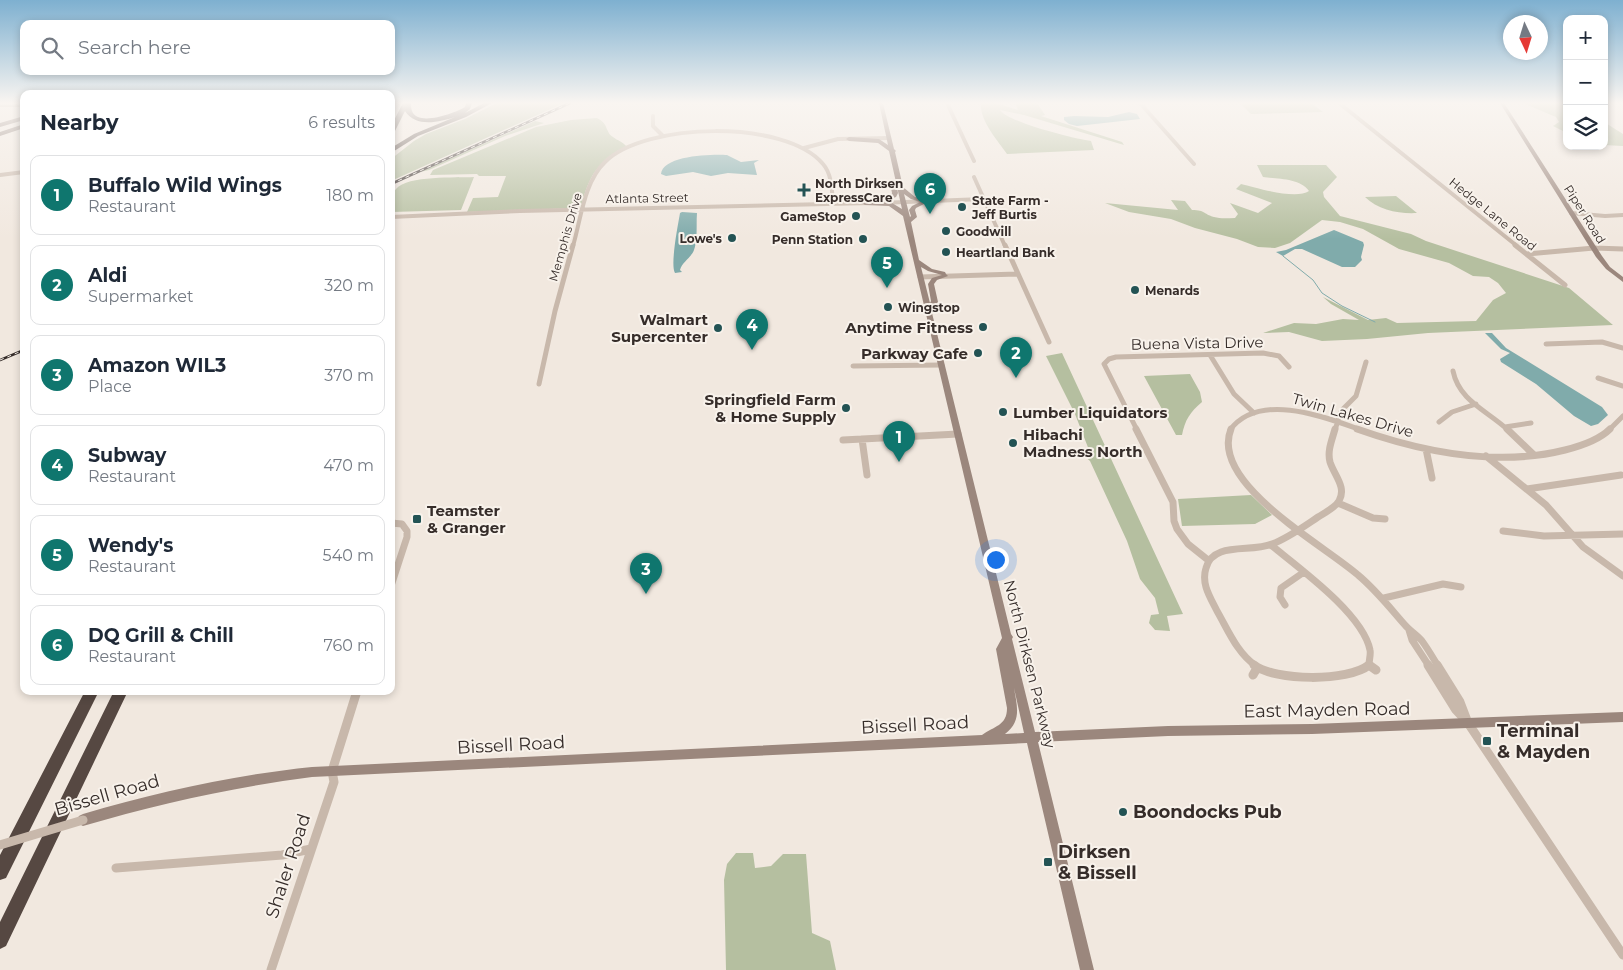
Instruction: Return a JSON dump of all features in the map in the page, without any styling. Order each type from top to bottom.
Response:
[{"type":"highway","points":[[0,872],[90,695]]},
{"type":"highway","points":[[0,940],[119,695]]},
{"type":"street","name":"Memphis Drive","points":[[539,384],[555,311],[592,178],[603,164],[629,148]]},
{"type":"street","name":"Memphis Drive","points":[[804,148],[819,159],[828,171],[833,204]]},
{"type":"street","points":[[888,148],[893,152]]},
{"type":"street","name":"North Dirksen Parkway","points":[[892,148],[958,436],[1087,970]]},
{"type":"street","points":[[968,148],[974,161]]},
{"type":"street","points":[[1180,148],[1194,164]]},
{"type":"street","name":"Hedge Lane Road","points":[[1395,148],[1565,285]]},
{"type":"street","name":"Piper Road","points":[[1530,148],[1608,268],[1623,280]]},
{"type":"street","points":[[0,175],[20,172]]},
{"type":"street","points":[[869,203],[893,197],[895,193],[892,180],[897,174]]},
{"type":"street","points":[[974,177],[1049,342]]},
{"type":"street","points":[[900,188],[913,198],[925,201]]},
{"type":"street","name":"Atlanta Street","points":[[395,217],[982,198]]},
{"type":"street","points":[[869,203],[890,204],[907,218],[914,217],[913,207],[925,201]]},
{"type":"street","points":[[1571,213],[1623,216]]},
{"type":"street","points":[[1527,254],[1594,248],[1623,248]]},
{"type":"street","points":[[917,260],[930,270],[944,274]]},
{"type":"street","points":[[920,275],[1016,272]]},
{"type":"street","points":[[929,308],[935,302],[930,284],[934,279],[944,274]]},
{"type":"street","points":[[1546,344],[1604,341],[1623,348]]},
{"type":"street","name":"Buena Vista Drive","points":[[1208,560],[1194,550],[1180,536],[1175,523],[1173,502],[1104,366],[1106,360],[1116,358],[1273,354],[1284,359],[1289,368]]},
{"type":"street","points":[[1210,355],[1234,394],[1254,413]]},
{"type":"street","points":[[1271,545],[1332,595],[1361,631],[1371,650],[1372,668],[1348,675],[1297,677],[1283,677],[1255,671],[1237,649],[1206,588],[1203,572],[1208,560],[1221,552],[1271,545],[1299,530],[1338,503],[1341,495],[1341,486],[1332,469],[1329,456],[1342,411],[1356,396],[1366,362]]},
{"type":"street","points":[[853,366],[876,365],[882,367],[941,363]]},
{"type":"street","points":[[1453,372],[1456,383],[1476,404],[1505,427],[1533,454]]},
{"type":"street","points":[[1598,378],[1623,386]]},
{"type":"street","points":[[1439,422],[1452,412],[1476,404]]},
{"type":"street","name":"Twin Lakes Drive","points":[[1623,416],[1607,433],[1590,442],[1559,451],[1533,454],[1486,456],[1426,449],[1389,440],[1338,423],[1293,411],[1275,410],[1254,413],[1238,421],[1230,428],[1226,438],[1228,455],[1237,471],[1256,494],[1299,530],[1356,572],[1384,598],[1409,630],[1412,640],[1456,710],[1468,723],[1623,955]]},
{"type":"street","points":[[1505,427],[1531,423]]},
{"type":"street","points":[[843,440],[958,436]]},
{"type":"street","points":[[862,439],[867,475]]},
{"type":"street","points":[[1426,449],[1432,478]]},
{"type":"street","points":[[1486,456],[1546,505],[1593,556],[1623,576]]},
{"type":"street","points":[[1527,489],[1621,475]]},
{"type":"street","points":[[1338,503],[1373,518],[1385,519]]},
{"type":"street","points":[[395,523],[404,527],[408,537],[395,574]]},
{"type":"street","points":[[1503,531],[1544,536],[1623,534]]},
{"type":"street","points":[[1285,605],[1280,597],[1281,588],[1304,572]]},
{"type":"street","points":[[1384,598],[1443,584],[1461,586]]},
{"type":"street","points":[[981,739],[1001,730],[1009,723],[1012,717],[1012,708],[1000,649],[1008,637]]},
{"type":"street","name":"Shaler Road","points":[[271,970],[334,782],[332,771],[356,695]]},
{"type":"street","name":"East Mayden Road","points":[[1032,738],[1212,729],[1312,729],[1623,718]]},
{"type":"street","name":"Bissell Road","points":[[0,845],[168,796],[208,786],[262,777],[332,771],[1032,738]]},
{"type":"street","points":[[116,868],[282,855],[311,849]]},
{"type":"green space","points":[[405,148],[464,148],[395,179],[395,156]]},
{"type":"green space","points":[[474,148],[478,148],[429,170],[420,172]]},
{"type":"green space","points":[[485,148],[625,148],[608,158],[596,170],[588,185],[581,206],[576,208],[467,212],[473,198],[498,197],[506,176],[479,176],[477,174],[430,175],[433,170]]},
{"type":"green space","points":[[1003,148],[1093,148],[1094,150],[1007,154]]},
{"type":"green space","points":[[1257,165],[1326,165],[1337,177],[1323,192],[1324,197],[1340,216],[1411,234],[1426,241],[1569,288],[1613,325],[1428,333],[1322,341],[1289,332],[1263,333],[1294,323],[1316,324],[1343,319],[1359,320],[1331,304],[1323,297],[1368,320],[1386,318],[1397,323],[1476,321],[1493,300],[1506,293],[1498,283],[1489,277],[1473,276],[1449,263],[1399,249],[1363,229],[1340,222],[1322,220],[1290,243],[1275,248],[1258,247],[1171,219],[1129,212],[1105,203],[1178,210],[1171,200],[1185,201],[1192,210],[1202,211],[1217,218],[1235,218],[1238,214],[1230,203],[1258,213],[1272,203],[1236,189],[1241,184],[1286,194],[1309,191],[1294,181],[1263,177]]},
{"type":"green space","points":[[474,177],[461,210],[395,212],[396,189],[411,181]]},
{"type":"green space","points":[[1396,196],[1417,213],[1403,213],[1382,208],[1365,197]]},
{"type":"green space","points":[[1062,353],[1183,614],[1167,616],[1170,631],[1155,630],[1149,623],[1151,615],[1159,614],[1155,598],[1140,579],[1127,541],[1090,461],[1082,454],[1070,453],[1071,451],[1089,450],[1075,414],[1046,356]]},
{"type":"green space","points":[[1190,374],[1200,392],[1202,402],[1189,417],[1182,435],[1176,435],[1144,376]]},
{"type":"green space","points":[[1251,495],[1272,515],[1255,524],[1182,526],[1178,499]]},
{"type":"green space","points":[[736,853],[753,853],[755,868],[771,866],[783,854],[806,854],[812,933],[830,941],[836,970],[726,970],[724,880],[727,864]]},
{"type":"water","points":[[727,155],[741,162],[759,160],[754,163],[757,175],[728,173],[711,176],[693,172],[666,176],[661,174],[670,163],[679,159]]},
{"type":"water","points":[[680,213],[697,213],[696,241],[693,253],[681,267],[680,270],[682,272],[675,273],[673,262]]},
{"type":"water","points":[[1334,230],[1363,242],[1362,260],[1355,267],[1342,267],[1302,249],[1295,249],[1283,256],[1276,252],[1286,250]]},
{"type":"water","points":[[1485,333],[1492,333],[1506,348],[1602,407],[1608,415],[1598,424],[1591,426],[1574,416],[1536,384],[1501,362],[1500,359],[1510,353],[1501,349]]},
{"type":"waterway","points":[[1283,256],[1313,280],[1322,293],[1342,306],[1375,322]]},
{"type":"railway","points":[[395,182],[470,148]]},
{"type":"railway","points":[[0,360],[20,352]]},
{"type":"place","name":"North Dirksen ExpressCare","points":[[804,190]]},
{"type":"place","name":"State Farm - Jeff Burtis","points":[[962,207]]},
{"type":"place","name":"DQ Grill & Chill","points":[[930,214]]},
{"type":"place","name":"GameStop","points":[[856,216]]},
{"type":"place","name":"Goodwill","points":[[946,231]]},
{"type":"place","name":"Lowe's","points":[[732,238]]},
{"type":"place","name":"Penn Station","points":[[863,239]]},
{"type":"place","name":"Heartland Bank","points":[[946,252]]},
{"type":"place","name":"Wendy's","points":[[887,288]]},
{"type":"place","name":"Menards","points":[[1135,290]]},
{"type":"place","name":"Wingstop","points":[[888,307]]},
{"type":"place","name":"Anytime Fitness","points":[[983,327]]},
{"type":"place","name":"Walmart Supercenter","points":[[718,328]]},
{"type":"place","name":"Subway","points":[[752,350]]},
{"type":"place","name":"Parkway Cafe","points":[[978,353]]},
{"type":"place","name":"Aldi","points":[[1016,378]]},
{"type":"place","name":"Springfield Farm & Home Supply","points":[[846,408]]},
{"type":"place","name":"Lumber Liquidators","points":[[1003,412]]},
{"type":"place","name":"Hibachi Madness North","points":[[1013,443]]},
{"type":"place","name":"Buffalo Wild Wings","points":[[899,462]]},
{"type":"place","name":"Teamster & Granger","points":[[417,519]]},
{"type":"place","name":"Amazon WIL3","points":[[646,594]]},
{"type":"place","name":"Terminal & Mayden","points":[[1487,741]]},
{"type":"place","name":"Boondocks Pub","points":[[1123,812]]},
{"type":"place","name":"Dirksen & Bissell","points":[[1048,862]]}]
